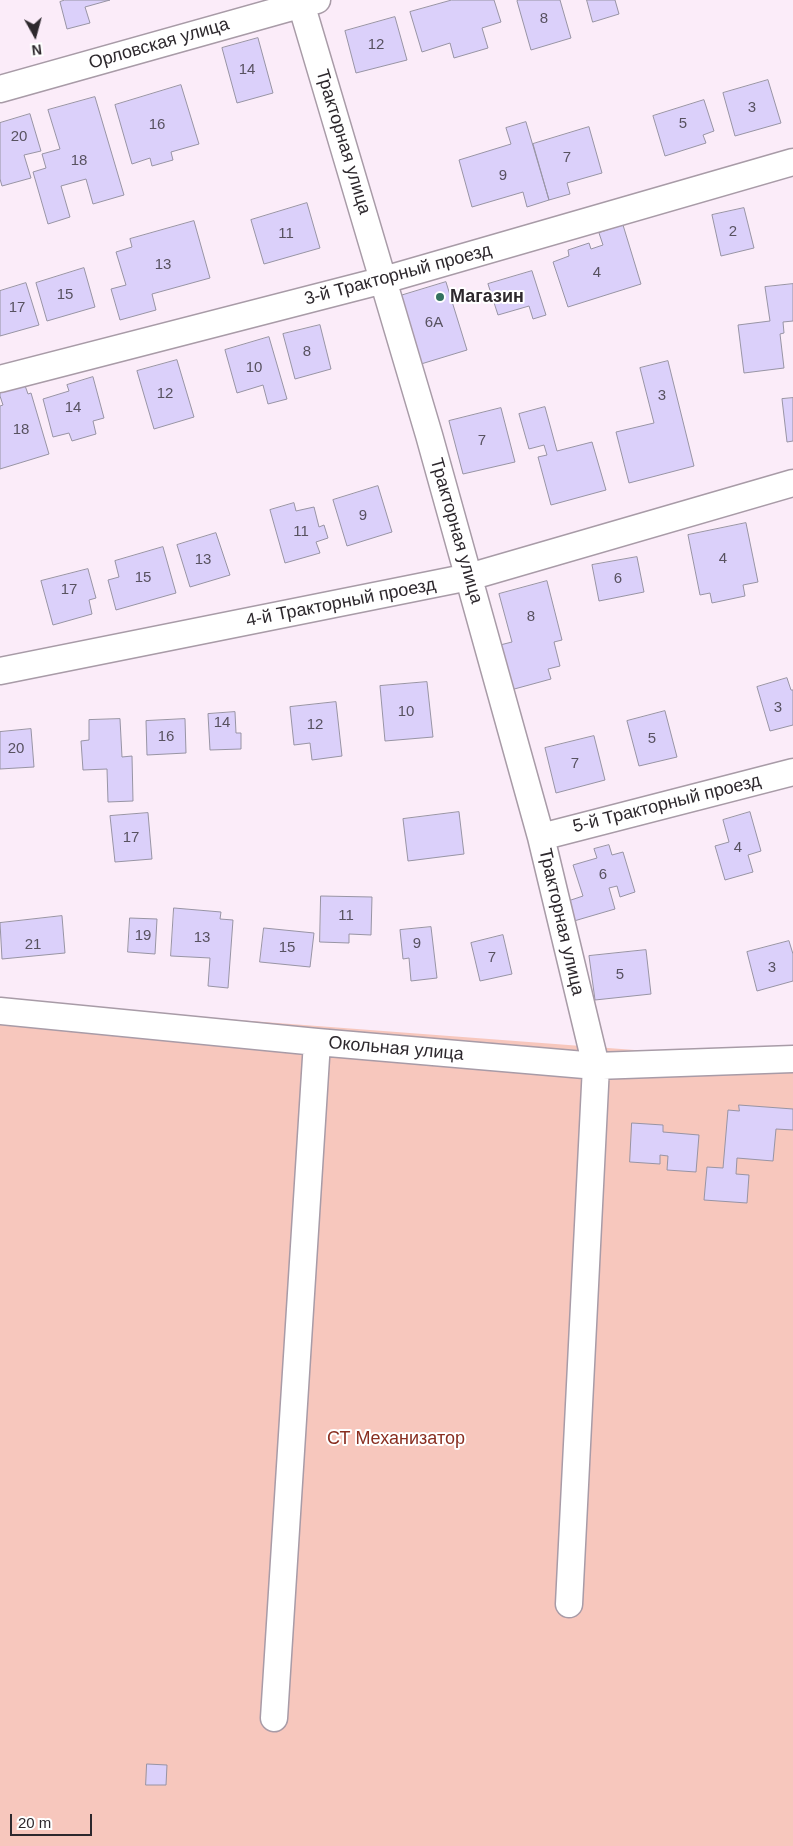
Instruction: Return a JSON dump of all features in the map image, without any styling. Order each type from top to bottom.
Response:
[{"type":"street","name":"Орловская улица","points":[[0,89],[307,2]]},
{"type":"street","name":"Тракторная улица","points":[[307,2],[384,280],[430,435],[541,837],[596,1066],[569,1604]]},
{"type":"street","name":"3-й Тракторный проезд","points":[[0,379],[384,280],[793,162]]},
{"type":"street","name":"4-й Тракторный проезд","points":[[0,671],[469,577],[793,484]]},
{"type":"street","name":"5-й Тракторный проезд","points":[[541,837],[793,772]]},
{"type":"street","name":"Окольная улица","points":[[0,1011],[317,1042],[596,1066],[793,1059]]},
{"type":"street","points":[[274,1718],[317,1042]]},
{"type":"green space","name":"СТ Механизатор","points":[[0,1002],[793,1062],[793,1846],[0,1846]]},
{"type":"building","points":[[65,0],[110,0],[85,7],[90,23],[67,29],[60,2]]},
{"type":"building","points":[[452,0],[494,0],[501,22],[482,28],[488,48],[454,58],[450,43],[422,52],[410,12]]},
{"type":"building","points":[[560,0],[571,38],[531,50],[517,1]]},
{"type":"building","points":[[587,0],[615,0],[619,14],[593,22]]},
{"type":"building","points":[[395,17],[407,60],[356,73],[345,31]]},
{"type":"building","points":[[258,38],[273,93],[237,103],[222,48]]},
{"type":"building","points":[[768,80],[781,123],[735,136],[723,93]]},
{"type":"building","points":[[181,85],[199,144],[171,152],[173,160],[152,166],[150,158],[132,164],[115,105]]},
{"type":"building","points":[[95,97],[124,195],[93,204],[86,179],[61,186],[70,217],[48,224],[33,172],[46,168],[42,154],[60,149],[48,110]]},
{"type":"building","points":[[704,100],[714,131],[703,135],[706,143],[665,156],[653,116]]},
{"type":"building","points":[[30,114],[41,151],[24,155],[31,178],[2,186],[0,179],[0,123]]},
{"type":"building","points":[[526,122],[549,200],[527,207],[523,192],[472,207],[459,160],[511,144],[506,128]]},
{"type":"building","points":[[589,127],[602,173],[567,183],[570,194],[549,200],[533,144]]},
{"type":"building","points":[[307,203],[320,248],[264,264],[251,220]]},
{"type":"building","points":[[744,208],[754,248],[721,256],[712,215]]},
{"type":"building","points":[[194,221],[210,278],[152,294],[156,310],[120,320],[111,289],[126,285],[116,252],[132,247],[130,239]]},
{"type":"building","points":[[623,225],[641,284],[568,307],[553,262],[569,256],[568,250],[589,243],[591,249],[603,245],[599,233]]},
{"type":"building","points":[[84,268],[95,307],[47,321],[36,283]]},
{"type":"building","points":[[532,271],[546,315],[533,319],[529,306],[498,315],[488,284]]},
{"type":"building","points":[[446,282],[467,350],[421,364],[400,296]]},
{"type":"building","points":[[26,283],[39,325],[0,336],[0,291]]},
{"type":"building","points":[[793,284],[793,321],[783,322],[784,333],[780,334],[784,368],[744,373],[738,325],[770,321],[765,287]]},
{"type":"building","points":[[320,325],[331,369],[295,379],[283,334]]},
{"type":"building","points":[[269,337],[287,399],[268,404],[263,385],[237,393],[225,350]]},
{"type":"building","points":[[177,360],[194,417],[154,429],[137,371]]},
{"type":"building","points":[[668,361],[694,466],[629,483],[616,432],[654,423],[640,368]]},
{"type":"building","points":[[93,377],[104,418],[93,421],[96,434],[72,441],[69,433],[53,437],[43,399],[69,391],[67,385]]},
{"type":"building","points":[[23,380],[28,394],[31,393],[49,454],[0,469],[0,406],[3,405],[0,387]]},
{"type":"building","points":[[793,398],[793,441],[787,442],[782,399]]},
{"type":"building","points":[[545,407],[557,451],[592,442],[606,490],[551,505],[538,457],[547,455],[544,445],[529,449],[519,414]]},
{"type":"building","points":[[501,408],[515,462],[463,474],[449,421]]},
{"type":"building","points":[[378,486],[392,532],[347,546],[333,500]]},
{"type":"building","points":[[294,503],[296,511],[314,507],[319,527],[324,525],[328,538],[316,542],[320,553],[285,563],[270,510]]},
{"type":"building","points":[[746,523],[758,582],[743,585],[745,596],[712,603],[710,593],[700,595],[688,535]]},
{"type":"building","points":[[216,533],[230,575],[190,587],[177,545]]},
{"type":"building","points":[[163,547],[176,593],[116,610],[108,580],[119,577],[115,561]]},
{"type":"building","points":[[637,557],[644,592],[599,601],[592,565]]},
{"type":"building","points":[[88,569],[96,598],[89,600],[92,614],[53,625],[41,581]]},
{"type":"building","points":[[547,581],[562,640],[554,642],[560,666],[548,669],[551,679],[507,691],[496,646],[512,642],[499,594]]},
{"type":"building","points":[[787,678],[791,690],[793,690],[793,725],[770,731],[757,687]]},
{"type":"building","points":[[427,682],[433,737],[385,741],[380,686]]},
{"type":"building","points":[[336,702],[342,756],[312,760],[310,743],[294,745],[290,707]]},
{"type":"building","points":[[665,711],[677,757],[639,766],[627,721]]},
{"type":"building","points":[[235,712],[236,733],[241,733],[241,749],[210,750],[208,714]]},
{"type":"building","points":[[120,719],[122,757],[132,756],[133,801],[108,802],[107,769],[83,770],[81,741],[89,740],[89,720]]},
{"type":"building","points":[[185,719],[186,753],[147,755],[146,721]]},
{"type":"building","points":[[31,729],[34,767],[0,769],[0,732]]},
{"type":"building","points":[[594,736],[605,780],[556,793],[545,748]]},
{"type":"building","points":[[459,812],[464,854],[408,861],[403,819]]},
{"type":"building","points":[[750,812],[761,851],[748,855],[753,872],[725,880],[715,846],[729,842],[723,820]]},
{"type":"building","points":[[148,813],[152,859],[115,862],[110,816]]},
{"type":"building","points":[[609,845],[612,855],[623,852],[635,892],[620,897],[617,886],[609,888],[615,909],[574,921],[568,901],[583,896],[573,865],[597,858],[594,849]]},
{"type":"building","points":[[321,896],[372,897],[371,935],[349,934],[349,943],[320,942]]},
{"type":"building","points":[[174,908],[221,912],[220,919],[233,920],[228,988],[208,986],[210,958],[171,956]]},
{"type":"building","points":[[62,916],[65,953],[2,959],[0,923]]},
{"type":"building","points":[[130,918],[157,919],[155,954],[128,952]]},
{"type":"building","points":[[431,927],[437,978],[411,981],[409,958],[403,959],[400,930]]},
{"type":"building","points":[[264,928],[314,933],[310,967],[260,962]]},
{"type":"building","points":[[503,935],[512,974],[480,981],[471,943]]},
{"type":"building","points":[[789,941],[793,954],[793,981],[757,991],[747,952]]},
{"type":"building","points":[[646,950],[651,994],[595,1000],[589,956]]},
{"type":"building","points":[[739,1105],[793,1109],[793,1130],[776,1129],[773,1161],[737,1158],[736,1174],[749,1175],[747,1203],[704,1200],[707,1167],[723,1168],[728,1110],[739,1111]]},
{"type":"building","points":[[632,1123],[663,1125],[663,1132],[699,1135],[696,1172],[667,1170],[668,1156],[660,1155],[660,1164],[630,1162]]},
{"type":"building","points":[[147,1764],[167,1765],[166,1785],[146,1785]]},
{"type":"place","name":"Магазин","points":[[440,297]]}]
